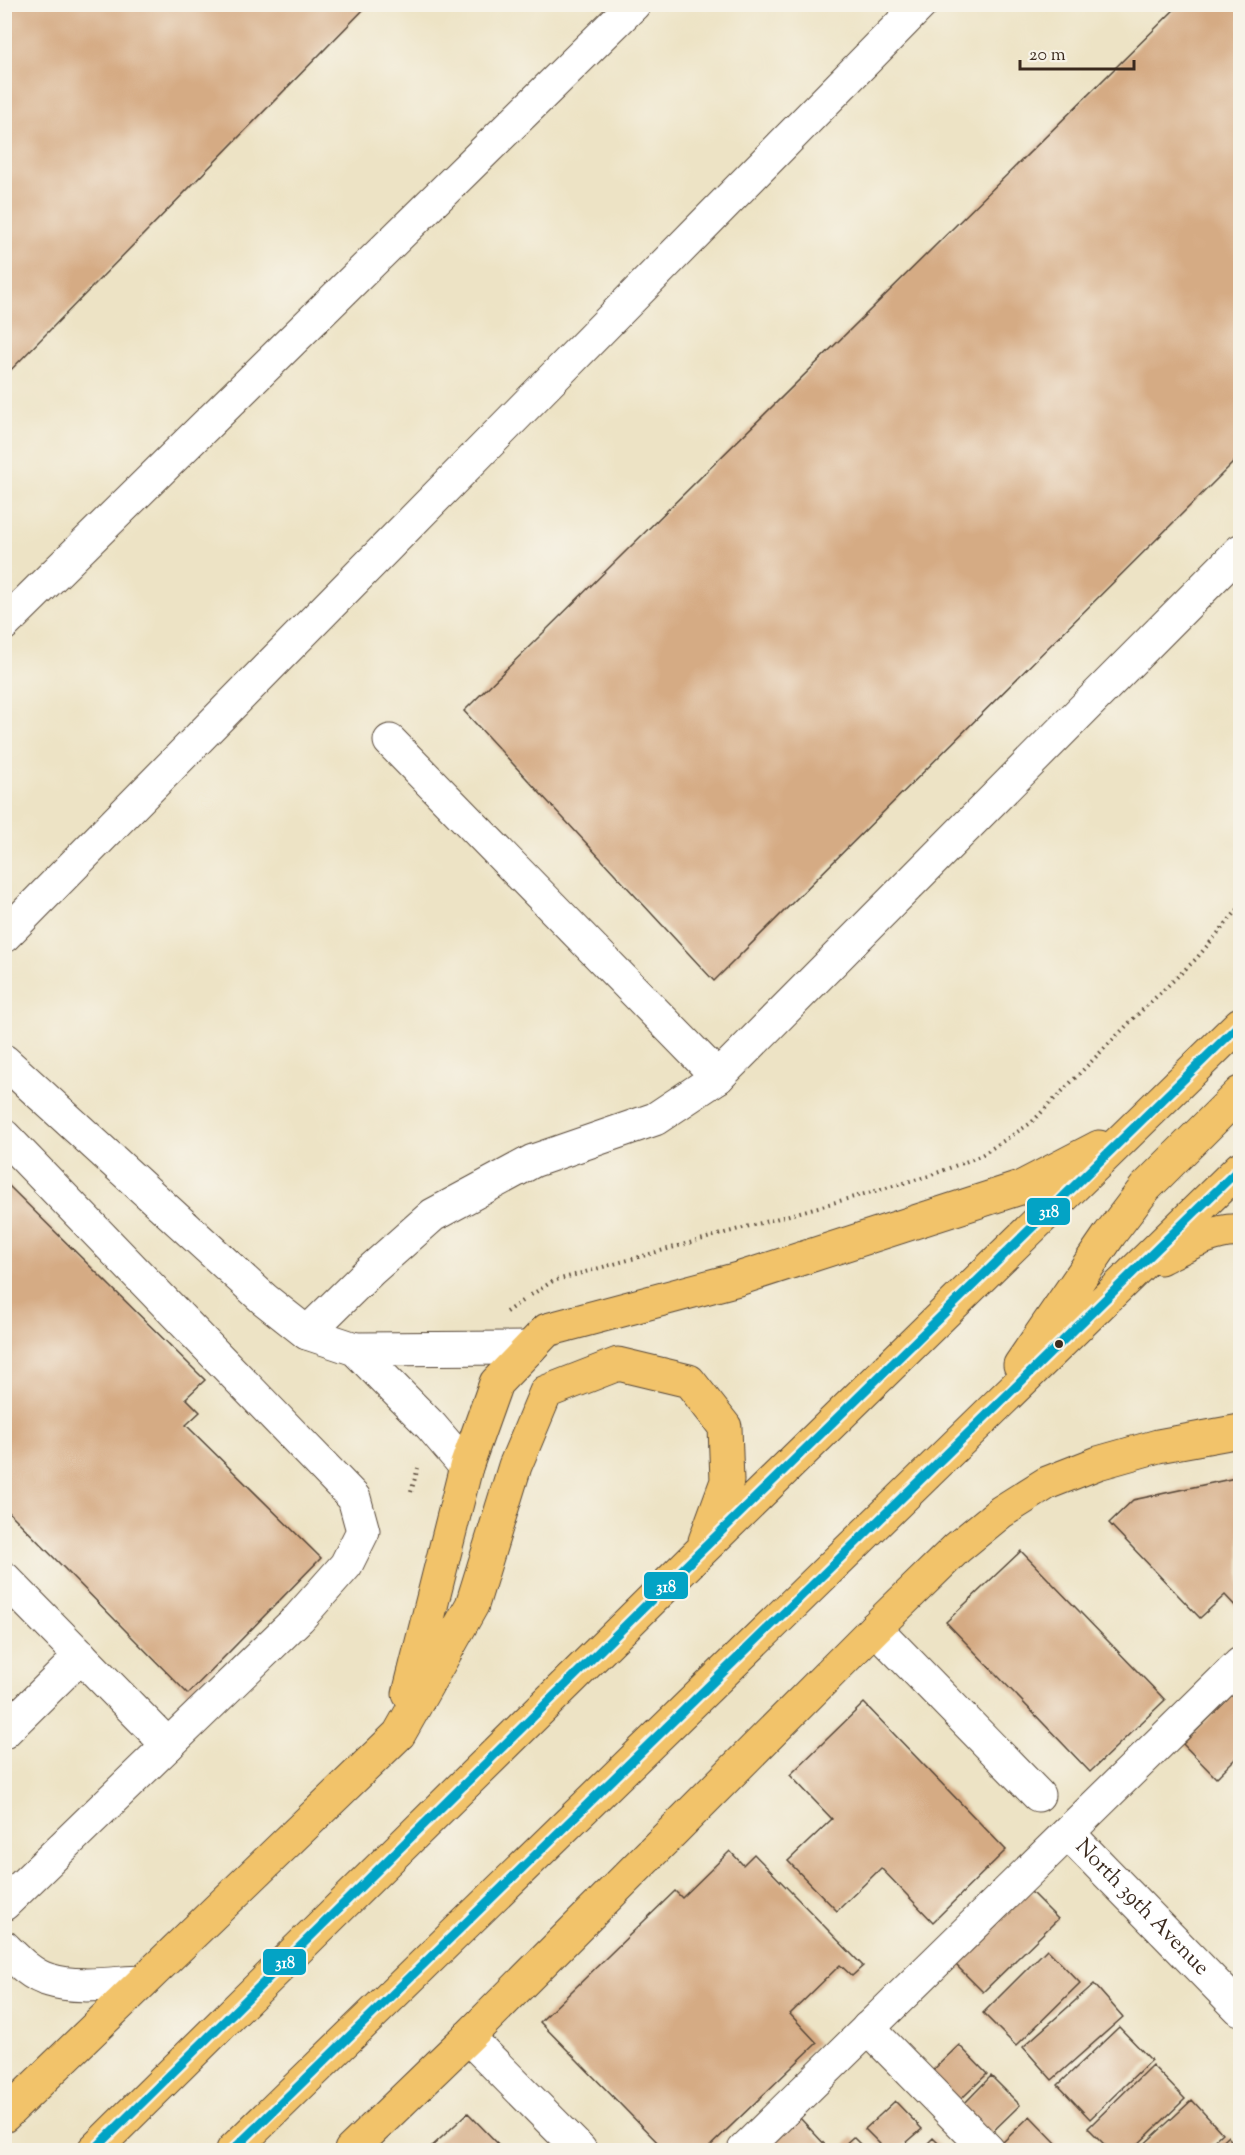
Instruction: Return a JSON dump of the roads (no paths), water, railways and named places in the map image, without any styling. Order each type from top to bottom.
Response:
[{"type":"main road","points":[[94,2151],[701,1551],[1240,1024]]},
{"type":"main road","points":[[985,1420],[1024,1358],[1110,1234],[1145,1188],[1240,1093]]},
{"type":"main road","points":[[399,1734],[465,1467],[496,1383],[547,1330],[738,1279],[1020,1188],[1130,1131]]},
{"type":"main road","points":[[232,2151],[582,1808],[985,1420],[1240,1168]]},
{"type":"main road","points":[[1135,1272],[1182,1246],[1230,1230],[1240,1231]]},
{"type":"main road","points":[[4,2116],[399,1734],[472,1605],[515,1466],[546,1392],[618,1364],[689,1381],[724,1427],[727,1481],[701,1551]]},
{"type":"main road","points":[[351,2151],[468,2037],[874,1628],[957,1548],[1001,1512],[1047,1484],[1098,1463],[1158,1446],[1240,1431]]},
{"type":"street","points":[[4,624],[634,4]]},
{"type":"street","points":[[4,936],[921,4]]},
{"type":"street","points":[[307,1333],[370,1271],[433,1215],[533,1161],[655,1119],[718,1077],[1240,551]]},
{"type":"street","points":[[390,741],[718,1077]]},
{"type":"street","points":[[4,1061],[264,1299],[307,1333],[355,1349],[530,1348]]},
{"type":"street","points":[[4,1136],[354,1498],[363,1531],[346,1565],[299,1618],[4,1904]]},
{"type":"street","points":[[355,1349],[431,1426],[465,1467]]},
{"type":"street","points":[[4,1578],[168,1745]]},
{"type":"street","points":[[874,1628],[1038,1795]]},
{"type":"street","points":[[4,1732],[81,1656]]},
{"type":"street","points":[[744,2151],[1240,1664]]},
{"type":"street","name":"North 39th Avenue","points":[[1068,1833],[1240,2009]]},
{"type":"street","points":[[6,1951],[26,1968],[48,1980],[80,1985],[142,1982]]},
{"type":"street","points":[[868,2028],[988,2151]]},
{"type":"street","points":[[468,2037],[580,2151]]}]
